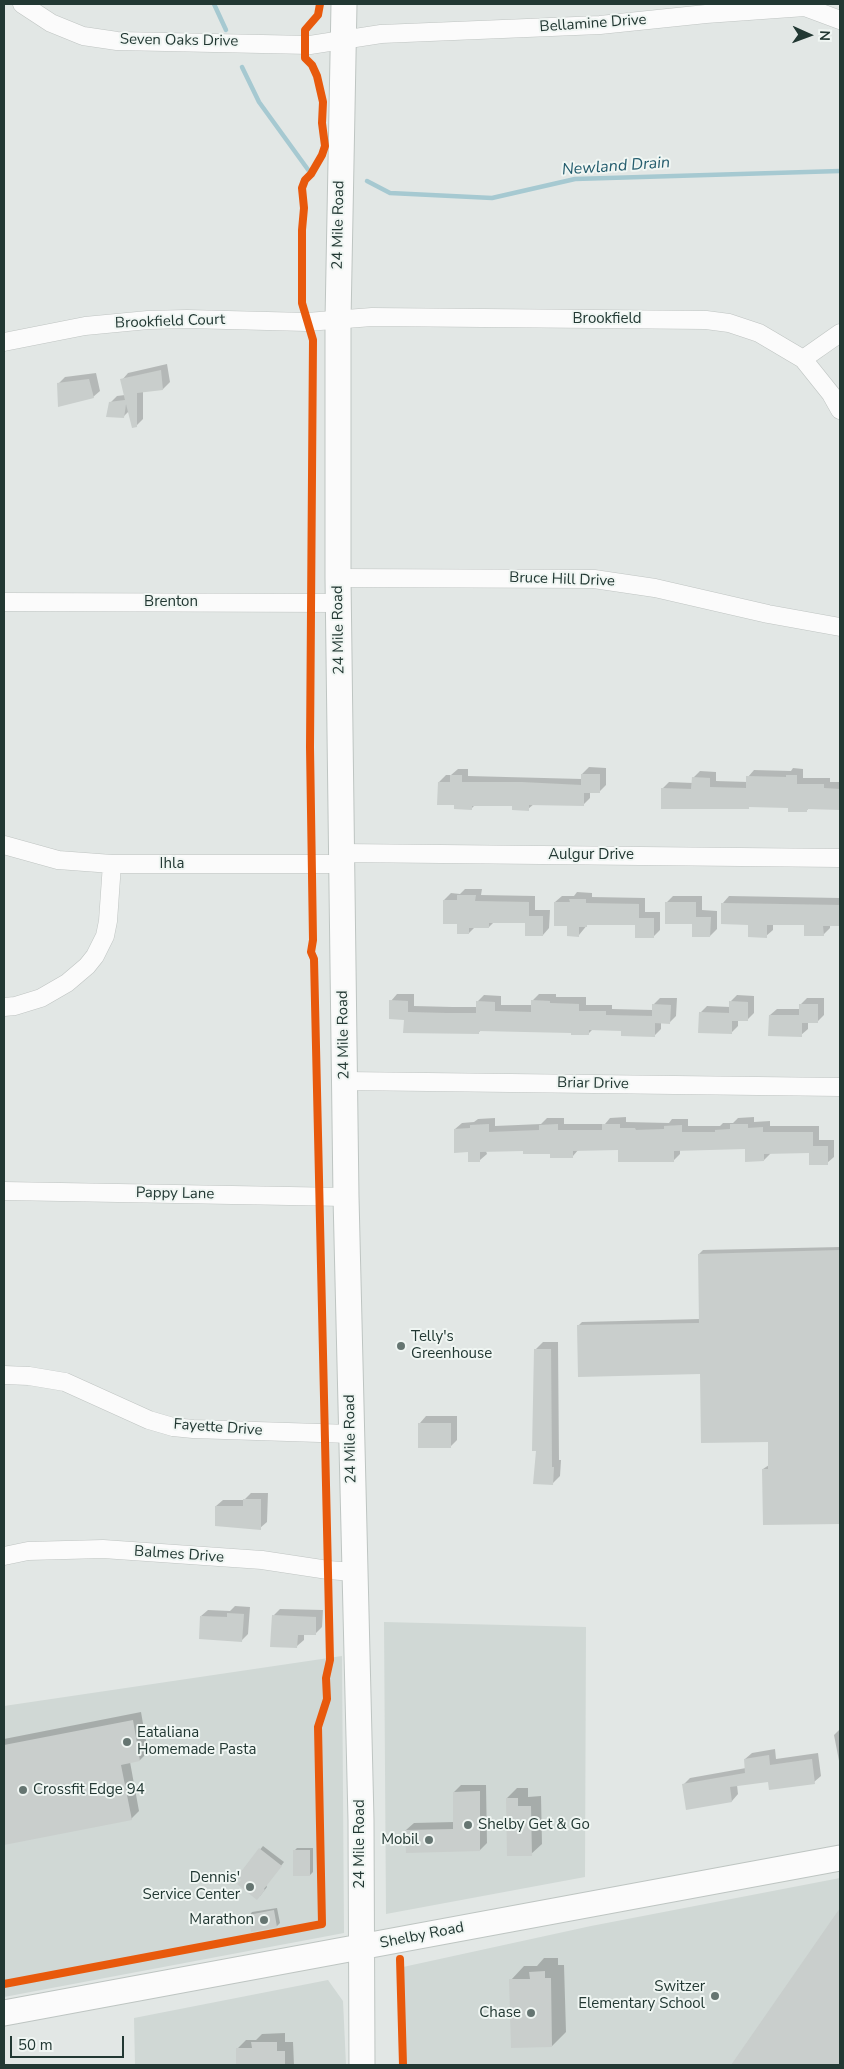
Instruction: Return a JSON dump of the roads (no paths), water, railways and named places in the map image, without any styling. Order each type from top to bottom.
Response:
[{"type":"street","name":"Seven Oaks Drive","points":[[22,4],[51,23],[83,36],[117,41],[310,45],[343,38]]},
{"type":"street","name":"24 Mile Road","points":[[344,4],[338,320],[338,578],[346,1197],[360,1820],[362,2065]]},
{"type":"street","name":"Bellamine Drive","points":[[343,38],[380,34],[600,25],[804,5],[840,20]]},
{"type":"street","name":"Brookfield","points":[[338,320],[379,317],[706,320],[729,323],[759,333],[803,359],[840,410]]},
{"type":"street","name":"Brookfield Court","points":[[4,342],[66,329],[148,320],[307,322],[338,320]]},
{"type":"street","points":[[803,359],[840,333]]},
{"type":"street","name":"Bruce Hill Drive","points":[[338,578],[601,580],[655,588],[768,614],[840,627]]},
{"type":"street","name":"Brenton","points":[[4,602],[339,603]]},
{"type":"street","name":"Ihla","points":[[4,845],[58,860],[112,864],[342,859]]},
{"type":"street","name":"Aulgur Drive","points":[[342,859],[840,858]]},
{"type":"street","points":[[4,1006],[22,1004],[41,998],[67,983],[87,966],[95,956],[105,936],[108,921],[112,864]]},
{"type":"street","name":"Briar Drive","points":[[345,1081],[840,1087]]},
{"type":"street","name":"Pappy Lane","points":[[4,1191],[346,1197]]},
{"type":"street","name":"Fayette Drive","points":[[4,1376],[29,1376],[65,1382],[149,1420],[174,1427],[351,1434]]},
{"type":"street","name":"Balmes Drive","points":[[4,1556],[28,1551],[104,1549],[262,1560],[354,1572]]},
{"type":"street","name":"Shelby Road","points":[[4,2013],[125,1989],[360,1948],[840,1858]]},
{"type":"waterway","name":"Newland Drain","points":[[214,4],[226,30]]},
{"type":"waterway","name":"Newland Drain","points":[[242,67],[259,102],[309,171]]},
{"type":"waterway","name":"Newland Drain","points":[[367,181],[390,193],[492,198],[575,179],[840,171]]},
{"type":"place","name":"Telly's Greenhouse","points":[[401,1346]]},
{"type":"place","name":"Eataliana Homemade Pasta","points":[[127,1742]]},
{"type":"place","name":"Crossfit Edge 94","points":[[23,1790]]},
{"type":"place","name":"Shelby Get & Go","points":[[468,1825]]},
{"type":"place","name":"Mobil","points":[[429,1840]]},
{"type":"place","name":"Dennis' Service Center","points":[[250,1887]]},
{"type":"place","name":"Marathon","points":[[264,1920]]},
{"type":"place","name":"Switzer Elementary School","points":[[715,1996]]},
{"type":"place","name":"Chase","points":[[531,2013]]}]
